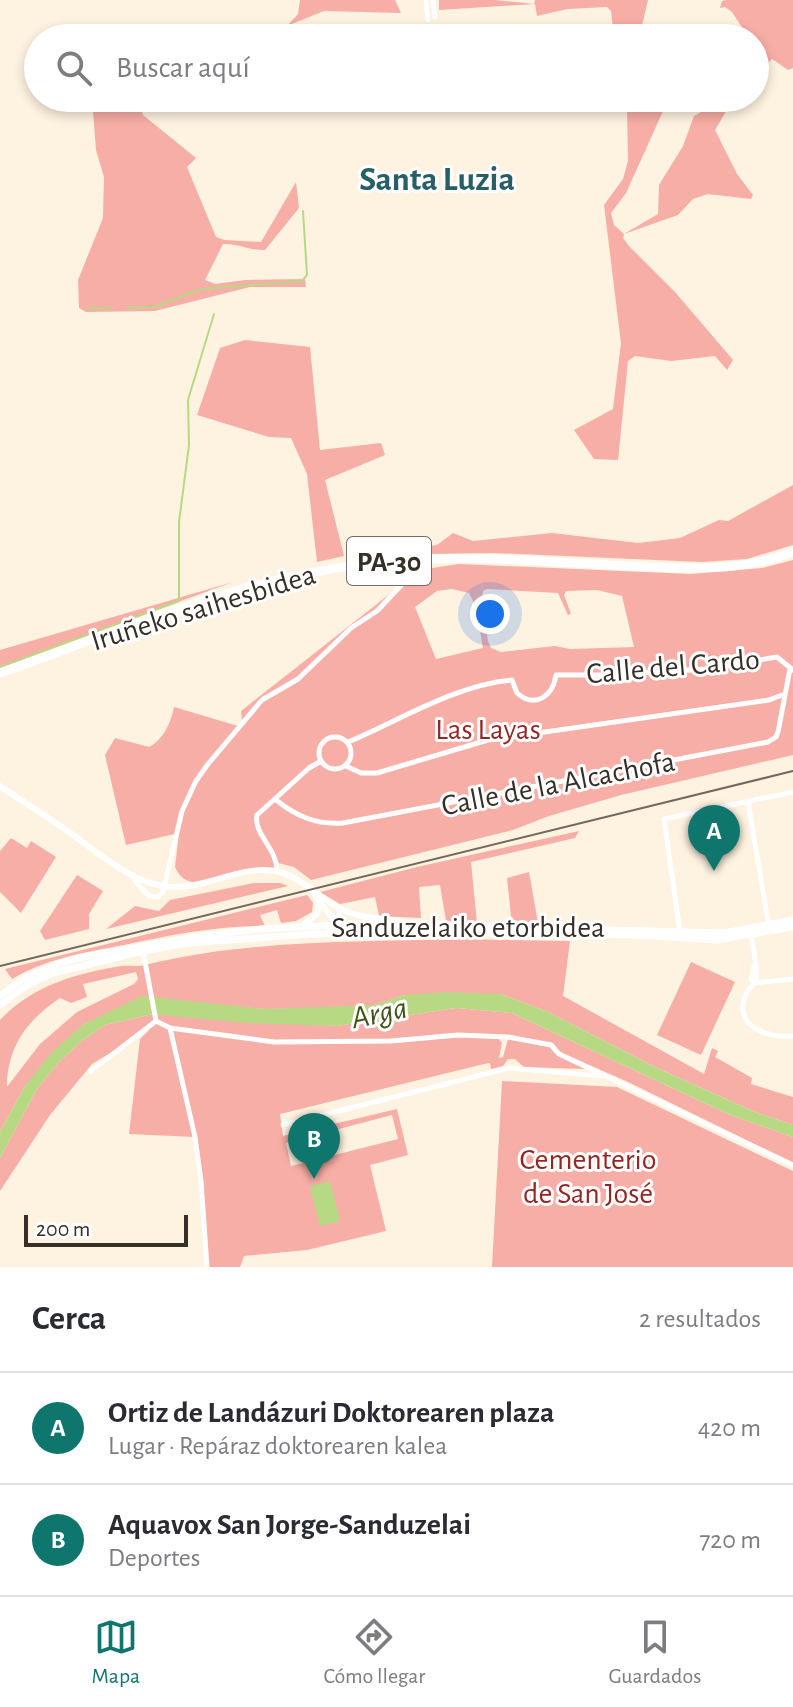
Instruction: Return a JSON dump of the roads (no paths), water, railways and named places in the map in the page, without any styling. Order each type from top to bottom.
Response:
[{"type":"highway","name":"Iruñeko saihesbidea","points":[[0,673],[250,586],[332,567],[426,559],[704,568],[752,564],[793,552]]},
{"type":"main road","name":"Sanduzelaiko etorbidea","points":[[142,948],[230,933],[340,925],[705,940],[769,928],[793,920]]},
{"type":"main road","name":"Sanduzelaiko etorbidea","points":[[769,928],[793,927]]},
{"type":"main road","name":"Sanduzelaiko etorbidea","points":[[142,948],[272,936],[418,929],[751,932]]},
{"type":"main road","points":[[0,996],[23,979],[57,964],[142,948]]},
{"type":"main road","points":[[0,1005],[29,984],[53,973],[142,948]]},
{"type":"street","points":[[426,0],[428,20]]},
{"type":"street","points":[[433,0],[435,17]]},
{"type":"street","points":[[133,875],[141,889],[149,896],[158,897],[165,887],[182,811],[196,781],[215,755],[262,700],[298,679],[351,628],[377,611],[426,559]]},
{"type":"street","name":"Calle del Cardo","points":[[348,742],[463,690],[502,681],[512,680],[520,697],[532,701],[551,692],[556,675],[706,669],[777,657],[791,669]]},
{"type":"street","name":"Calle de la Alcachofa","points":[[276,800],[304,818],[343,823],[768,742],[776,737],[783,694],[791,669]]},
{"type":"street","points":[[346,766],[352,752],[348,742],[336,737],[327,739],[319,751],[321,761],[333,770],[346,766],[361,773],[377,773],[488,740],[778,699],[783,694]]},
{"type":"street","points":[[277,872],[277,862],[256,821],[257,815],[321,761]]},
{"type":"street","points":[[0,786],[133,875],[165,887],[209,883],[244,872],[277,872],[292,877],[336,907],[365,918],[418,929]]},
{"type":"street","points":[[680,932],[664,819],[793,792]]},
{"type":"street","points":[[748,802],[769,928]]},
{"type":"street","points":[[314,892],[340,925]]},
{"type":"street","points":[[317,914],[319,901]]},
{"type":"street","points":[[301,927],[325,909],[336,907]]},
{"type":"street","points":[[272,936],[333,931],[342,918],[336,907]]},
{"type":"street","points":[[751,932],[754,965],[751,978],[755,983]]},
{"type":"street","points":[[142,948],[156,1019],[170,1028],[274,1042],[391,1041],[458,1035],[508,1037],[551,1045],[559,1054],[793,1165]]},
{"type":"street","points":[[793,979],[755,983],[744,999],[747,1021],[751,1027],[769,1034],[793,1036]]},
{"type":"street","points":[[91,1071],[156,1019]]},
{"type":"street","points":[[170,1028],[195,1137],[207,1267]]},
{"type":"street","points":[[283,1125],[509,1068],[608,1076]]},
{"type":"water","name":"Arga","points":[[446,992],[501,994],[548,1012],[655,1067],[755,1112],[793,1125],[793,1137],[728,1114],[512,1013],[456,1008],[336,1026],[246,1023],[153,1014],[105,1025],[59,1062],[37,1089],[0,1158],[0,1132],[25,1086],[52,1052],[84,1024],[142,996],[266,1009],[374,1005],[405,995]]},
{"type":"water","points":[[330,1181],[340,1221],[320,1226],[310,1186]]},
{"type":"waterway","points":[[127,308],[154,307],[202,289],[302,281],[307,275],[303,211]]},
{"type":"waterway","points":[[88,308],[113,308]]},
{"type":"waterway","points":[[0,667],[179,601],[179,522],[189,445],[188,400],[214,314]]},
{"type":"railway","points":[[0,966],[793,771]]},
{"type":"place","name":"Ortiz de Landázuri Doktorearen plaza","points":[[714,871]]},
{"type":"place","name":"Aquavox San Jorge-Sanduzelai","points":[[314,1179]]},
{"type":"district","name":"Santa Luzia","points":[[437,178]]},
{"type":"park label","name":"Las Layas","points":[[488,729]]},
{"type":"park label","name":"Cementerio de San José","points":[[588,1176]]}]
